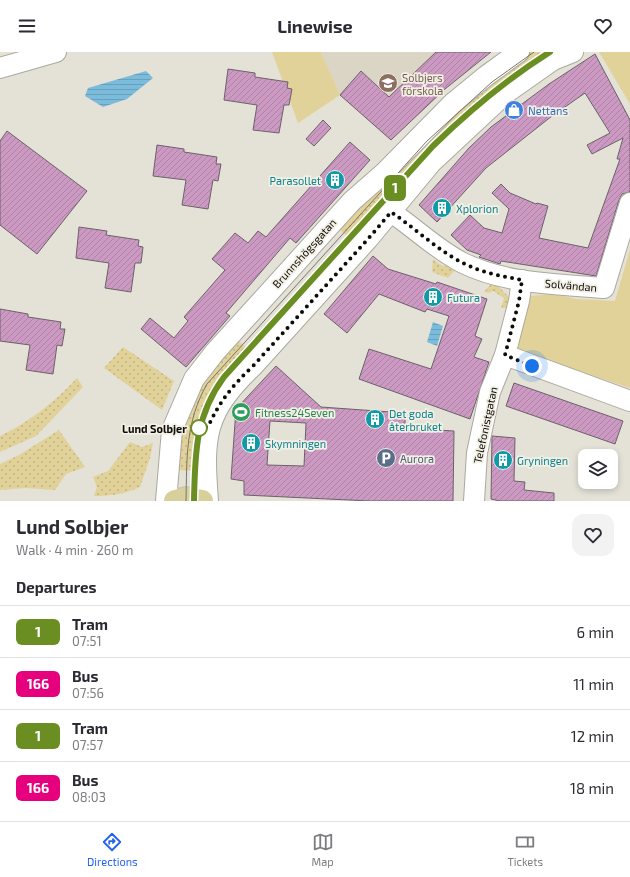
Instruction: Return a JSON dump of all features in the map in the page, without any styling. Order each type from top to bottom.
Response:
[{"type":"main road","points":[[175,501],[186,498],[202,501]]},
{"type":"street","points":[[0,68],[56,52]]},
{"type":"street","name":"Brunnshögsgatan","points":[[166,501],[172,430],[194,379],[215,352],[352,201],[385,172],[453,103],[519,52]]},
{"type":"street","points":[[208,501],[206,448],[208,427],[217,407],[234,384],[257,362],[368,239],[431,163],[506,93],[553,60],[573,52]]},
{"type":"street","name":"Solvändan","points":[[522,280],[604,288],[630,203]]},
{"type":"street","points":[[391,212],[462,263],[485,272],[522,280]]},
{"type":"street","name":"Telefonistgatan","points":[[474,501],[477,453],[490,392],[505,355],[519,301],[522,280]]},
{"type":"street","points":[[505,355],[630,401]]},
{"type":"shaded area","points":[[272,52],[321,52],[340,95],[298,123]]},
{"type":"shaded area","name":"Solbjers förskola","points":[[321,52],[436,52],[389,97],[361,71],[340,95]]},
{"type":"shaded area","points":[[528,52],[559,52],[358,245],[335,226],[425,138]]},
{"type":"shaded area","points":[[599,52],[630,52],[630,104]]},
{"type":"shaded area","points":[[630,249],[630,388],[516,350],[530,296],[554,294],[577,299],[615,301]]},
{"type":"shaded area","points":[[433,259],[441,265],[452,266],[456,269],[448,278],[432,272]]},
{"type":"shaded area","points":[[491,284],[498,286],[510,298],[507,308],[501,308],[504,298],[493,291],[489,293],[484,292]]},
{"type":"shaded area","points":[[234,337],[257,357],[229,386],[205,471],[176,470],[181,428],[196,389]]},
{"type":"shaded area","points":[[123,347],[174,381],[162,410],[104,368]]},
{"type":"shaded area","points":[[77,378],[83,387],[36,436],[0,452],[0,436],[41,411]]},
{"type":"shaded area","points":[[59,430],[85,467],[66,474],[55,490],[25,488],[0,490],[0,464],[19,455]]},
{"type":"shaded area","points":[[130,442],[142,447],[153,443],[150,458],[140,487],[118,494],[94,496],[97,487],[93,477],[108,471]]},
{"type":"water","points":[[146,71],[153,78],[127,99],[103,107],[85,96],[88,88]]},
{"type":"water","points":[[433,322],[443,326],[437,346],[427,342]]},
{"type":"building","points":[[436,52],[491,52],[445,89],[391,140],[340,95],[361,71],[389,97]]},
{"type":"building","points":[[595,54],[630,120],[630,192],[622,194],[619,200],[596,276],[501,261],[500,264],[479,257],[481,255],[467,250],[451,235],[470,215],[484,228],[502,233],[509,209],[492,193],[501,184],[510,193],[536,204],[548,206],[539,238],[588,248],[620,159],[617,159],[623,138],[592,154],[587,145],[610,133],[585,93],[552,116],[486,168],[437,222],[419,205],[469,148],[491,127],[549,84]]},
{"type":"building","points":[[228,69],[255,73],[255,77],[288,82],[287,88],[292,89],[289,105],[284,105],[279,133],[253,130],[257,105],[224,100]]},
{"type":"building","points":[[323,120],[331,128],[314,146],[306,139]]},
{"type":"building","points":[[7,131],[87,191],[37,254],[0,225],[0,141]]},
{"type":"building","points":[[350,142],[370,160],[296,243],[290,238],[226,313],[230,316],[186,367],[141,329],[150,318],[174,338],[188,321],[184,317],[225,270],[212,259],[235,233],[248,243],[258,231],[266,237]]},
{"type":"building","points":[[157,145],[184,149],[184,152],[217,157],[216,164],[221,164],[218,181],[213,180],[208,209],[182,205],[186,180],[153,176]]},
{"type":"building","points":[[79,227],[107,231],[106,235],[139,240],[138,246],[143,247],[141,263],[135,263],[131,292],[105,288],[109,263],[76,258]]},
{"type":"building","points":[[373,256],[388,269],[436,284],[437,282],[487,299],[475,336],[482,339],[474,357],[489,362],[470,419],[359,379],[369,349],[431,369],[449,316],[427,309],[425,312],[379,294],[347,333],[324,314]]},
{"type":"building","points":[[0,309],[28,314],[28,317],[61,322],[60,329],[65,329],[62,346],[57,345],[53,374],[26,370],[30,345],[0,341]]},
{"type":"building","points":[[276,366],[321,407],[405,413],[405,428],[454,431],[453,501],[370,501],[244,495],[244,481],[231,479],[236,409]],"holes":[[[270,421],[306,423],[304,466],[267,465]]]},
{"type":"building","points":[[514,383],[623,421],[615,444],[506,406]]},
{"type":"building","name":"Gryningen","points":[[492,436],[515,438],[514,481],[525,482],[524,490],[554,493],[554,501],[500,501],[491,499]]},
{"type":"tram line","points":[[186,501],[187,455],[191,427],[200,398],[207,384],[427,141],[492,82],[534,52]]},
{"type":"tram line","points":[[194,501],[198,436],[207,406],[224,377],[433,146],[460,120],[489,96],[534,62],[550,52]]},
{"type":"tram line","name":"1","points":[[194,501],[196,442],[207,403],[215,388],[433,146],[463,117],[495,91],[550,52]]},
{"type":"place","name":"Solbjers förskola","points":[[388,83]]},
{"type":"place","name":"Nettans","points":[[514,110]]},
{"type":"place","name":"Parasollet","points":[[335,180]]},
{"type":"place","name":"Xplorion","points":[[442,208]]},
{"type":"place","name":"Futura","points":[[433,297]]},
{"type":"place","name":"Fitness24Seven","points":[[241,412]]},
{"type":"place","name":"Det goda återbruket","points":[[375,419]]},
{"type":"place","name":"Lund Solbjer","points":[[199,428]]},
{"type":"place","name":"Skymningen","points":[[251,443]]},
{"type":"place","name":"Aurora","points":[[386,458]]},
{"type":"place","name":"Gryningen","points":[[503,460]]},
{"type":"route","points":[[199,428],[208,427],[217,407],[234,384],[253,366],[391,212],[462,263],[485,272],[522,280],[519,301],[505,355],[532,366]]}]
